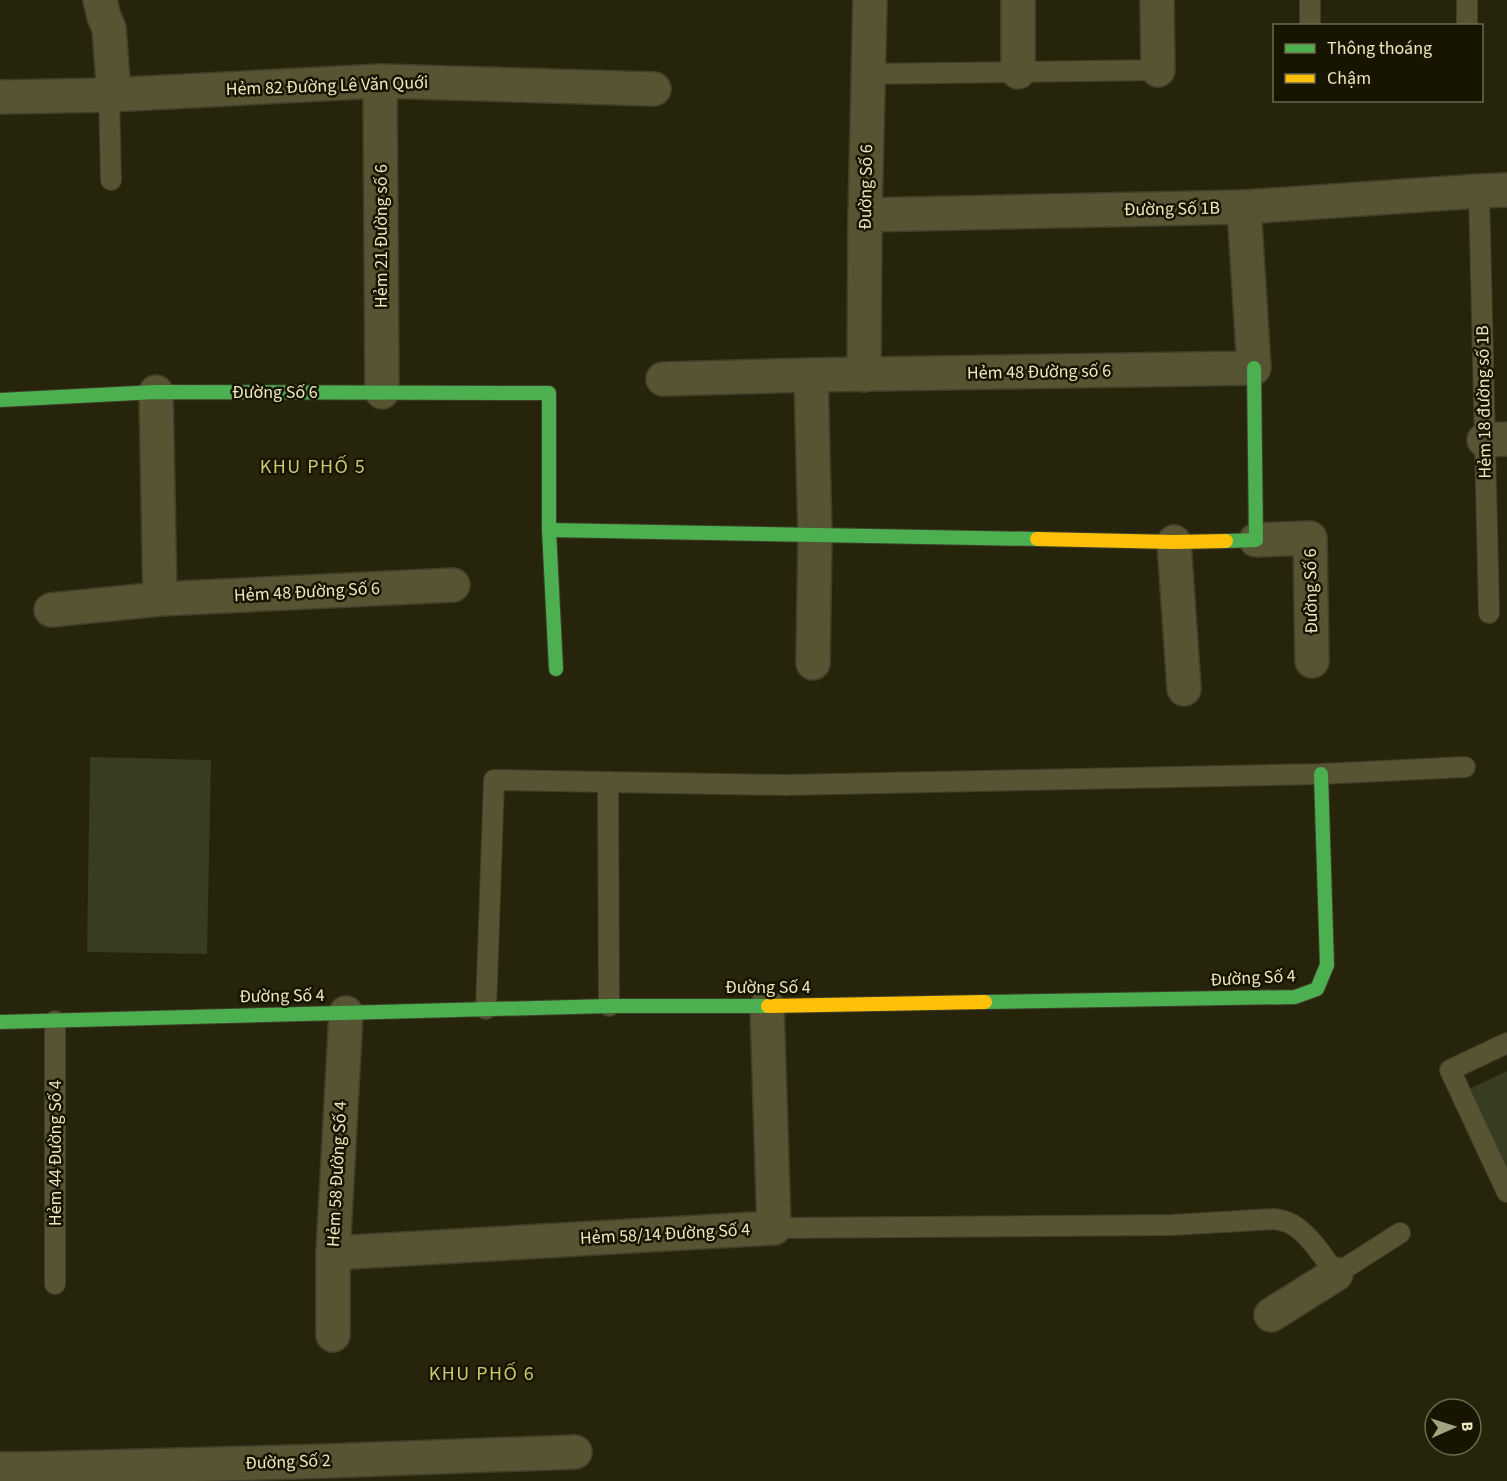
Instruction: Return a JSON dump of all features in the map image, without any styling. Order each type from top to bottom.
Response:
[{"type":"street","points":[[100,0],[104,17],[110,28],[111,95]]},
{"type":"street","name":"Đường Số 6","points":[[864,375],[870,0]]},
{"type":"street","points":[[1017,0],[1018,72]]},
{"type":"street","points":[[1157,0],[1158,70]]},
{"type":"street","name":"Hẻm 82 Đường Lê Văn Quới","points":[[0,98],[111,95],[380,81],[654,90]]},
{"type":"street","name":"Hẻm 21 Đường số 6","points":[[380,81],[382,392]]},
{"type":"street","name":"Đường Số 1B","points":[[865,215],[1244,207],[1493,190]]},
{"type":"street","points":[[556,669],[549,530],[1174,542],[1256,540],[1254,368],[1244,207]]},
{"type":"street","name":"Hẻm 48 Đường số 6","points":[[663,379],[1254,368]]},
{"type":"street","points":[[811,375],[815,536],[813,663]]},
{"type":"street","points":[[156,393],[160,599]]},
{"type":"street","name":"Đường Số 6","points":[[0,400],[156,393],[549,393],[549,530]]},
{"type":"street","name":"Đường Số 6","points":[[1256,540],[1310,538],[1312,661]]},
{"type":"street","points":[[1174,542],[1184,689]]},
{"type":"street","name":"Hẻm 48 Đường Số 6","points":[[51,610],[160,599],[453,585]]},
{"type":"street","name":"Đường Số 4","points":[[0,1022],[609,1006],[767,1006],[1295,997],[1317,989],[1328,965],[1321,774]]},
{"type":"street","name":"Hẻm 58/14 Đường Số 4","points":[[333,1253],[774,1228],[767,1006]]},
{"type":"street","name":"Hẻm 58 Đường Số 4","points":[[333,1335],[333,1253],[346,1013]]},
{"type":"street","points":[[1271,1315],[1336,1274]]},
{"type":"street","name":"Đường Số 2","points":[[0,1469],[575,1452]]},
{"type":"lane","points":[[1310,0],[1310,24]]},
{"type":"lane","points":[[1467,0],[1467,24]]},
{"type":"lane","points":[[868,74],[1158,70]]},
{"type":"lane","points":[[111,95],[111,180]]},
{"type":"lane","name":"Hẻm 18 đường số 1B","points":[[1489,613],[1496,439],[1493,190]]},
{"type":"lane","points":[[486,1009],[494,780],[785,785],[1321,774],[1465,767]]},
{"type":"lane","points":[[608,782],[609,1006]]},
{"type":"lane","name":"Hẻm 44 Đường Số 4","points":[[55,1021],[55,1284]]},
{"type":"lane","points":[[1507,1043],[1450,1070],[1507,1192]]},
{"type":"lane","points":[[774,1228],[1172,1225],[1274,1219],[1296,1227],[1307,1237],[1336,1274],[1400,1233]]},
{"type":"building","points":[[90,757],[211,760],[207,954],[87,952]]},
{"type":"building","points":[[1507,1071],[1507,1177],[1467,1090]]},
{"type":"traffic: fast","points":[[1226,541],[1256,540],[1254,368]]},
{"type":"traffic: fast","points":[[0,400],[156,392],[549,393],[549,530],[556,669]]},
{"type":"traffic: fast","points":[[549,530],[1037,539]]},
{"type":"traffic: fast","points":[[985,1002],[1295,997],[1317,989],[1327,965],[1321,774]]},
{"type":"traffic: fast","points":[[0,1022],[609,1006],[768,1006]]},
{"type":"traffic: slow","points":[[1037,539],[1226,541]]},
{"type":"traffic: slow","points":[[768,1006],[985,1002]]},
{"type":"district","name":"KHU PHỐ 5","points":[[313,467]]},
{"type":"district","name":"KHU PHỐ 6","points":[[482,1374]]}]
